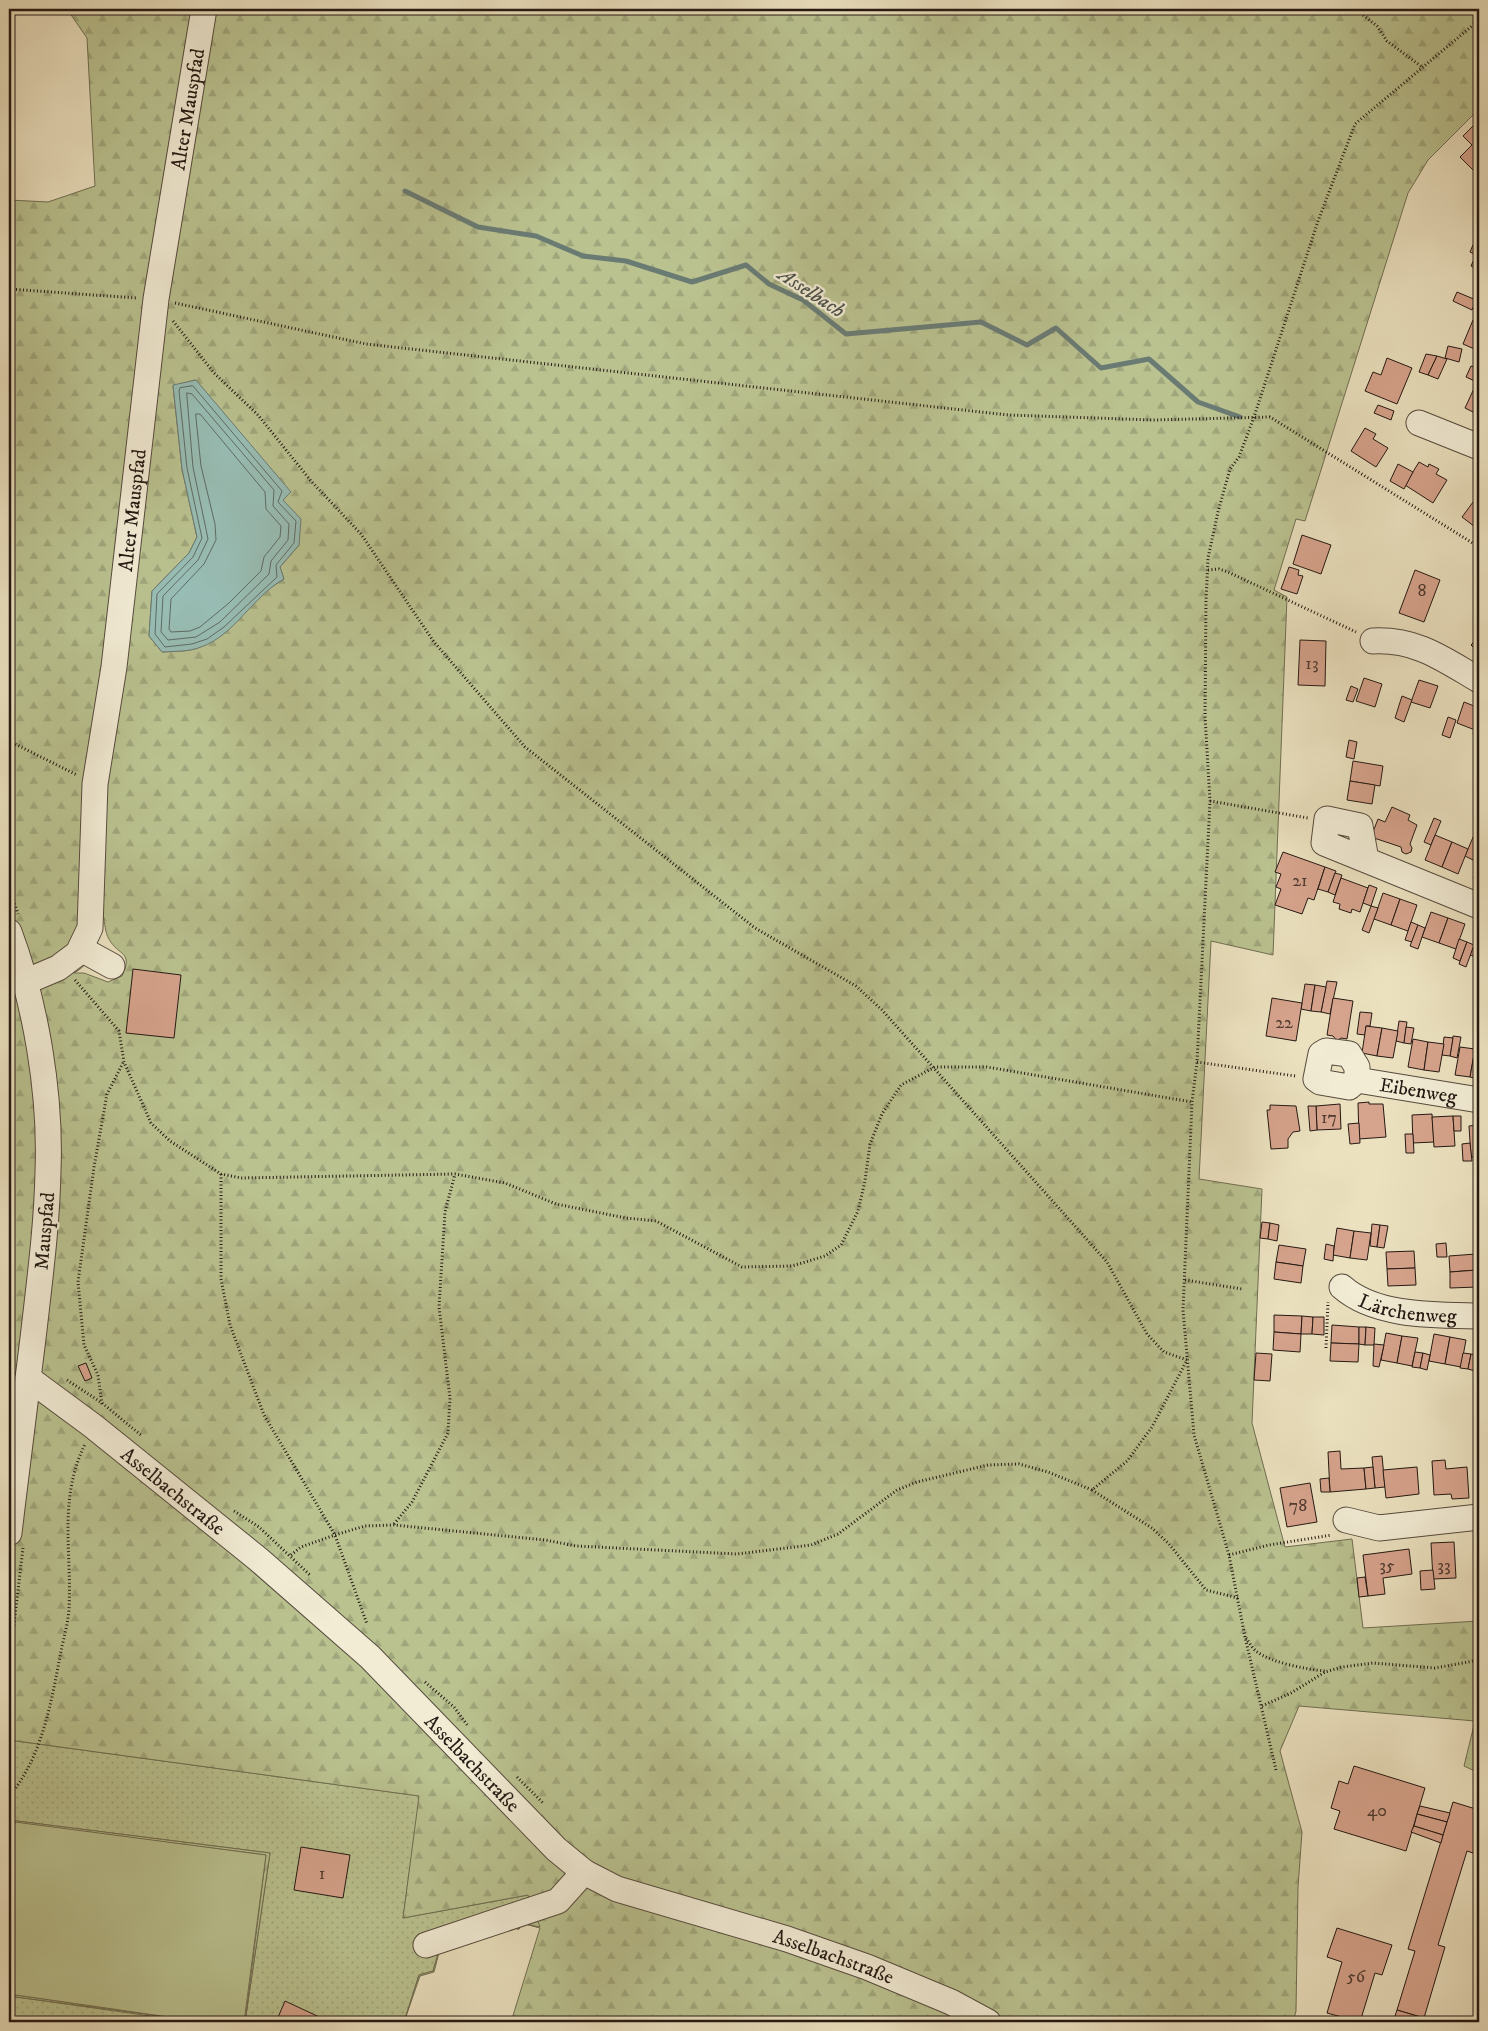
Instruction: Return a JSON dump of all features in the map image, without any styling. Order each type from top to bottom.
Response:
[{"type":"street","name":"Alter Mauspfad","points":[[72,957],[90,928],[95,784],[114,667],[156,299],[204,9]]},
{"type":"street","points":[[1419,423],[1479,447]]},
{"type":"street","points":[[1373,641],[1394,640],[1412,644],[1428,650],[1479,680]]},
{"type":"street","points":[[1326,824],[1324,843],[1479,906]]},
{"type":"street","name":"Mauspfad","points":[[9,932],[25,982],[42,1067],[48,1169],[40,1273],[9,1533]]},
{"type":"street","points":[[25,982],[72,957],[112,966]]},
{"type":"street","name":"Eibenweg","points":[[1316,1079],[1319,1058],[1326,1051],[1349,1054],[1356,1067],[1357,1080],[1479,1100]]},
{"type":"street","name":"Lärchenweg","points":[[1335,1293],[1404,1311],[1479,1316]]},
{"type":"street","name":"Asselbachstraße","points":[[28,1378],[93,1426],[258,1559],[370,1657],[556,1849],[584,1872],[618,1889],[787,1939],[867,1966],[951,2002],[988,2022]]},
{"type":"street","points":[[1346,1520],[1379,1528],[1479,1517]]},
{"type":"street","points":[[426,1945],[558,1901],[584,1872]]},
{"type":"path","points":[[1347,9],[1359,12],[1377,26],[1387,41],[1422,67]]},
{"type":"path","points":[[1276,1770],[1245,1637],[1229,1555],[1194,1435],[1183,1310],[1192,1102],[1197,1062],[1210,801],[1205,716],[1208,558],[1230,469],[1240,457],[1318,221],[1355,124],[1479,20]]},
{"type":"path","points":[[9,289],[156,299],[366,344],[1008,415],[1154,420],[1270,417],[1479,547]]},
{"type":"path","points":[[156,299],[214,372],[258,415],[311,481],[361,534],[434,642],[525,747],[755,928],[856,986],[882,1010],[935,1067],[1107,1262],[1147,1334],[1164,1352],[1187,1360]]},
{"type":"path","points":[[1208,570],[1219,569],[1228,572],[1350,629]]},
{"type":"path","points":[[9,741],[95,784]]},
{"type":"path","points":[[1210,801],[1313,818],[1326,824]]},
{"type":"path","points":[[72,957],[119,1031],[124,1062],[151,1123],[170,1141],[221,1174],[241,1178],[455,1174],[505,1183],[556,1204],[626,1218],[656,1221],[742,1267],[792,1266],[825,1256],[841,1245],[858,1211],[865,1181],[870,1144],[882,1114],[901,1085],[935,1067],[987,1067],[1192,1102]]},
{"type":"path","points":[[1197,1062],[1316,1079]]},
{"type":"path","points":[[221,1174],[221,1279],[230,1324],[264,1415],[335,1535],[367,1624]]},
{"type":"path","points":[[394,1525],[412,1502],[448,1433],[450,1398],[438,1307],[445,1212],[455,1174]]},
{"type":"path","points":[[1185,1280],[1242,1289]]},
{"type":"path","points":[[1326,1348],[1335,1293]]},
{"type":"path","points":[[1092,1490],[1127,1461],[1152,1428],[1187,1360]]},
{"type":"path","points":[[291,1554],[301,1547],[365,1526],[394,1525],[544,1540],[576,1546],[737,1554],[811,1545],[838,1534],[897,1490],[917,1482],[988,1465],[1019,1464],[1048,1472],[1092,1490],[1152,1528],[1169,1544],[1206,1590],[1238,1598]]},
{"type":"path","points":[[1229,1555],[1269,1545],[1327,1537]]},
{"type":"path","points":[[1245,1637],[1256,1651],[1305,1669],[1326,1672]]},
{"type":"path","points":[[1262,1706],[1291,1693],[1326,1672],[1342,1667],[1373,1663],[1435,1668],[1479,1660]]},
{"type":"green space","points":[[67,9],[1479,9],[1479,109],[1428,160],[1408,193],[1305,521],[1296,519],[1274,590],[1287,597],[1273,955],[1211,941],[1199,1179],[1262,1189],[1252,1423],[1285,1547],[1352,1539],[1363,1628],[1479,1621],[1479,1773],[1464,1766],[1475,1721],[1299,1706],[1280,1751],[1302,1832],[1298,1887],[1296,2011],[1293,2022],[511,2022],[540,1928],[525,1924],[540,1927],[528,1895],[403,1918],[419,1796],[9,1740],[9,200],[48,202],[95,186],[87,38]],"holes":[[[195,380],[290,493],[283,500],[299,545],[280,567],[284,579],[262,595],[223,632],[196,649],[162,652],[149,636],[152,591],[189,553],[197,537],[182,469],[173,386]],[[101,915],[103,915],[108,937],[126,958],[122,976],[108,982],[84,973],[74,973],[87,962],[95,948]]]},
{"type":"green space","points":[[9,1740],[420,1796],[403,1918],[528,1895],[541,1928],[521,1923],[519,1929],[510,1927],[441,1944],[433,1971],[419,1975],[404,2022],[245,2022],[270,1853],[9,1820]]},
{"type":"green space","points":[[9,1820],[270,1853],[245,2022],[266,1855],[15,1823],[9,1865]]},
{"type":"green space","points":[[15,1822],[266,1855],[244,2022],[203,2022],[9,1994],[9,1865]]},
{"type":"green space","points":[[510,1927],[519,1929],[510,1928],[441,1945],[434,1972],[420,1976],[404,2022],[419,1975],[433,1971],[441,1944]]},
{"type":"green space","points":[[9,1994],[203,2022],[9,1996]]},
{"type":"green space","points":[[9,1996],[193,2022],[9,2022]]},
{"type":"water","points":[[196,380],[291,492],[283,500],[301,519],[299,545],[280,567],[284,579],[263,595],[224,634],[196,649],[162,652],[149,636],[152,591],[189,553],[197,537],[182,469],[173,385]]},
{"type":"building","points":[[1479,120],[1479,172],[1477,174],[1460,157],[1472,145],[1463,136]]},
{"type":"building","points":[[1477,238],[1479,239],[1479,248],[1473,245]]},
{"type":"building","points":[[1473,245],[1479,248],[1479,256],[1470,252]]},
{"type":"building","points":[[1476,255],[1479,256],[1479,270],[1471,266]]},
{"type":"building","points":[[1457,292],[1476,300],[1472,310],[1453,301]]},
{"type":"building","points":[[1473,320],[1479,323],[1479,351],[1463,344]]},
{"type":"building","points":[[1448,346],[1462,349],[1459,362],[1445,358]]},
{"type":"building","points":[[1426,354],[1437,356],[1428,375],[1419,372]]},
{"type":"building","points":[[1437,356],[1447,359],[1438,379],[1428,375]]},
{"type":"building","points":[[1387,358],[1412,368],[1397,404],[1365,391],[1373,372],[1381,375]]},
{"type":"building","points":[[1471,366],[1479,368],[1479,383],[1466,377]]},
{"type":"building","points":[[1477,382],[1479,383],[1479,415],[1465,408]]},
{"type":"building","points":[[1378,405],[1394,411],[1391,420],[1374,413]]},
{"type":"building","points":[[1365,428],[1376,434],[1373,439],[1388,448],[1376,467],[1351,451]]},
{"type":"building","points":[[1419,462],[1428,467],[1429,464],[1439,469],[1436,474],[1447,480],[1433,503],[1405,485]]},
{"type":"building","points":[[1398,464],[1413,472],[1404,489],[1390,481]]},
{"type":"building","points":[[1479,494],[1479,530],[1462,517]]},
{"type":"building","points":[[1302,535],[1331,545],[1321,574],[1293,564]]},
{"type":"building","points":[[1289,567],[1299,570],[1298,575],[1303,576],[1297,594],[1281,589]]},
{"type":"building","points":[[1415,570],[1440,580],[1424,622],[1399,613]]},
{"type":"building","points":[[1479,636],[1479,653],[1471,645]]},
{"type":"building","points":[[1300,640],[1326,641],[1325,686],[1298,685]]},
{"type":"building","points":[[1364,678],[1382,684],[1375,707],[1356,701]]},
{"type":"building","points":[[1419,680],[1438,686],[1430,708],[1411,702]]},
{"type":"building","points":[[1351,686],[1358,689],[1353,702],[1346,700]]},
{"type":"building","points":[[1402,696],[1412,700],[1404,722],[1395,718]]},
{"type":"building","points":[[1464,702],[1479,708],[1479,717],[1475,730],[1457,723]]},
{"type":"building","points":[[1448,717],[1456,720],[1450,738],[1442,735]]},
{"type":"building","points":[[1479,720],[1479,736],[1473,734]]},
{"type":"building","points":[[1349,740],[1357,742],[1354,759],[1346,757]]},
{"type":"building","points":[[1353,761],[1383,766],[1380,786],[1350,781]]},
{"type":"building","points":[[1350,781],[1375,785],[1372,804],[1347,800]]},
{"type":"building","points":[[1392,807],[1410,815],[1408,820],[1417,825],[1410,844],[1411,852],[1406,854],[1402,852],[1401,847],[1371,837],[1378,819],[1385,822]]},
{"type":"building","points":[[1434,818],[1441,821],[1431,845],[1424,842]]},
{"type":"building","points":[[1435,835],[1452,842],[1442,867],[1425,860]]},
{"type":"building","points":[[1474,835],[1479,837],[1479,843],[1473,860],[1465,856]]},
{"type":"building","points":[[1452,842],[1468,849],[1458,874],[1442,867]]},
{"type":"building","points":[[1479,843],[1479,862],[1473,860]]},
{"type":"building","points":[[1283,852],[1325,867],[1314,900],[1308,898],[1302,914],[1275,905],[1281,889],[1276,887],[1281,874],[1275,872]]},
{"type":"building","points":[[1479,863],[1479,880],[1473,878]]},
{"type":"building","points":[[1325,867],[1336,871],[1328,892],[1318,889]]},
{"type":"building","points":[[1335,873],[1342,875],[1335,895],[1328,892]]},
{"type":"building","points":[[1341,878],[1368,888],[1360,912],[1352,909],[1351,913],[1339,909],[1340,904],[1333,902]]},
{"type":"building","points":[[1369,885],[1377,888],[1371,906],[1363,903]]},
{"type":"building","points":[[1383,893],[1400,899],[1391,925],[1374,919]]},
{"type":"building","points":[[1400,899],[1417,905],[1408,931],[1391,925]]},
{"type":"building","points":[[1371,906],[1378,908],[1369,933],[1362,930]]},
{"type":"building","points":[[1431,912],[1448,918],[1439,943],[1422,937]]},
{"type":"building","points":[[1448,918],[1465,924],[1456,949],[1439,943]]},
{"type":"building","points":[[1411,922],[1418,925],[1412,942],[1405,940]]},
{"type":"building","points":[[1418,925],[1425,928],[1418,949],[1410,946]]},
{"type":"building","points":[[1479,930],[1479,958],[1470,955]]},
{"type":"building","points":[[1459,939],[1467,942],[1460,961],[1453,958]]},
{"type":"building","points":[[1467,942],[1474,945],[1466,967],[1459,964]]},
{"type":"building","points":[[133,969],[181,975],[174,1038],[126,1033]]},
{"type":"building","points":[[1327,981],[1337,982],[1330,1014],[1321,1012]]},
{"type":"building","points":[[1305,984],[1315,985],[1311,1011],[1301,1009]]},
{"type":"building","points":[[1315,985],[1326,987],[1321,1012],[1311,1011]]},
{"type":"building","points":[[1272,998],[1302,1003],[1296,1041],[1266,1036]]},
{"type":"building","points":[[1333,998],[1353,1001],[1347,1039],[1341,1038],[1337,1041],[1333,1036],[1327,1035]]},
{"type":"building","points":[[1360,1012],[1372,1013],[1370,1026],[1366,1026],[1365,1035],[1357,1034]]},
{"type":"building","points":[[1399,1021],[1407,1022],[1404,1043],[1396,1041]]},
{"type":"building","points":[[1366,1026],[1382,1028],[1377,1056],[1362,1053]]},
{"type":"building","points":[[1406,1027],[1414,1028],[1411,1044],[1404,1043]]},
{"type":"building","points":[[1382,1028],[1398,1031],[1393,1058],[1377,1056]]},
{"type":"building","points":[[1453,1036],[1461,1037],[1457,1058],[1450,1056]]},
{"type":"building","points":[[1444,1037],[1453,1038],[1450,1056],[1442,1055]]},
{"type":"building","points":[[1413,1039],[1428,1042],[1424,1070],[1408,1067]]},
{"type":"building","points":[[1428,1042],[1444,1044],[1439,1072],[1424,1070]]},
{"type":"building","points":[[1460,1047],[1475,1049],[1470,1077],[1455,1075]]},
{"type":"building","points":[[1475,1049],[1479,1050],[1479,1079],[1470,1077]]},
{"type":"building","points":[[1369,1102],[1369,1104],[1383,1104],[1386,1137],[1359,1139],[1358,1103]]},
{"type":"building","points":[[1340,1104],[1341,1129],[1317,1130],[1316,1106]]},
{"type":"building","points":[[1270,1105],[1296,1106],[1300,1131],[1293,1132],[1288,1139],[1288,1148],[1271,1149],[1267,1110],[1270,1110]]},
{"type":"building","points":[[1308,1106],[1316,1106],[1317,1130],[1310,1131]]},
{"type":"building","points":[[1432,1114],[1434,1142],[1413,1143],[1412,1115]]},
{"type":"building","points":[[1453,1116],[1455,1146],[1434,1147],[1432,1117]]},
{"type":"building","points":[[1453,1116],[1461,1116],[1461,1131],[1454,1131]]},
{"type":"building","points":[[1359,1123],[1360,1143],[1350,1144],[1348,1124]]},
{"type":"building","points":[[1479,1125],[1479,1157],[1471,1157],[1469,1126]]},
{"type":"building","points":[[1405,1134],[1413,1134],[1414,1153],[1406,1153]]},
{"type":"building","points":[[1470,1143],[1472,1161],[1463,1161],[1462,1144]]},
{"type":"building","points":[[1262,1222],[1270,1223],[1268,1239],[1260,1238]]},
{"type":"building","points":[[1270,1223],[1279,1225],[1277,1241],[1268,1239]]},
{"type":"building","points":[[1372,1224],[1380,1225],[1377,1247],[1370,1246]]},
{"type":"building","points":[[1380,1225],[1388,1226],[1384,1248],[1377,1247]]},
{"type":"building","points":[[1337,1228],[1354,1231],[1350,1258],[1333,1255]]},
{"type":"building","points":[[1354,1231],[1371,1233],[1367,1260],[1350,1258]]},
{"type":"building","points":[[1446,1243],[1447,1257],[1437,1257],[1436,1244]]},
{"type":"building","points":[[1326,1244],[1334,1246],[1333,1261],[1324,1259]]},
{"type":"building","points":[[1279,1245],[1306,1249],[1303,1266],[1276,1262]]},
{"type":"building","points":[[1414,1251],[1415,1268],[1387,1269],[1386,1252]]},
{"type":"building","points":[[1476,1254],[1477,1270],[1450,1272],[1449,1256]]},
{"type":"building","points":[[1276,1262],[1303,1266],[1301,1283],[1274,1279]]},
{"type":"building","points":[[1415,1268],[1416,1285],[1388,1286],[1387,1269]]},
{"type":"building","points":[[1477,1270],[1478,1287],[1450,1288],[1450,1272]]},
{"type":"building","points":[[1477,1270],[1479,1270],[1479,1294],[1478,1294]]},
{"type":"building","points":[[1274,1315],[1302,1316],[1301,1334],[1274,1332]]},
{"type":"building","points":[[1302,1316],[1313,1317],[1312,1334],[1301,1334]]},
{"type":"building","points":[[1313,1317],[1324,1317],[1324,1335],[1312,1334]]},
{"type":"building","points":[[1332,1325],[1359,1327],[1359,1344],[1331,1343]]},
{"type":"building","points":[[1359,1327],[1366,1327],[1365,1345],[1359,1344]]},
{"type":"building","points":[[1366,1327],[1375,1328],[1374,1345],[1365,1345]]},
{"type":"building","points":[[1274,1332],[1301,1334],[1300,1352],[1273,1350]]},
{"type":"building","points":[[1386,1333],[1402,1336],[1397,1363],[1381,1360]]},
{"type":"building","points":[[1434,1334],[1450,1337],[1445,1364],[1429,1361]]},
{"type":"building","points":[[1402,1336],[1418,1338],[1412,1366],[1397,1363]]},
{"type":"building","points":[[1450,1337],[1466,1340],[1461,1367],[1445,1364]]},
{"type":"building","points":[[1331,1343],[1359,1344],[1358,1362],[1330,1361]]},
{"type":"building","points":[[1374,1344],[1384,1345],[1379,1367],[1373,1366]]},
{"type":"building","points":[[1415,1352],[1423,1353],[1420,1368],[1412,1367]]},
{"type":"building","points":[[1256,1353],[1272,1354],[1270,1381],[1254,1380]]},
{"type":"building","points":[[1423,1353],[1430,1355],[1427,1370],[1420,1368]]},
{"type":"building","points":[[1463,1353],[1471,1354],[1468,1369],[1460,1368]]},
{"type":"building","points":[[1471,1354],[1478,1356],[1475,1371],[1468,1369]]},
{"type":"building","points":[[86,1363],[92,1378],[85,1381],[78,1366]]},
{"type":"building","points":[[1340,1451],[1341,1469],[1364,1468],[1366,1489],[1330,1492],[1328,1452]]},
{"type":"building","points":[[1382,1456],[1385,1487],[1375,1488],[1372,1457]]},
{"type":"building","points":[[1445,1460],[1446,1469],[1467,1467],[1469,1498],[1452,1499],[1451,1494],[1434,1495],[1432,1461]]},
{"type":"building","points":[[1373,1467],[1375,1488],[1366,1489],[1364,1468]]},
{"type":"building","points":[[1417,1467],[1419,1494],[1386,1498],[1383,1470]]},
{"type":"building","points":[[1329,1478],[1330,1492],[1321,1492],[1320,1479]]},
{"type":"building","points":[[1310,1483],[1317,1522],[1287,1527],[1280,1488]]},
{"type":"building","points":[[1454,1542],[1456,1578],[1433,1579],[1431,1543]]},
{"type":"building","points":[[1409,1549],[1412,1574],[1383,1578],[1385,1594],[1368,1596],[1363,1555]]},
{"type":"building","points":[[1433,1570],[1435,1589],[1421,1590],[1420,1571]]},
{"type":"building","points":[[1365,1577],[1368,1596],[1359,1597],[1357,1578]]},
{"type":"building","points":[[1354,1766],[1425,1788],[1406,1851],[1334,1829],[1340,1811],[1331,1808],[1339,1781],[1348,1784]]},
{"type":"building","points":[[1453,1802],[1479,1810],[1476,1822],[1479,1823],[1479,1855],[1467,1851],[1438,1945],[1445,1947],[1424,2018],[1397,2010],[1415,1951],[1408,1949]]},
{"type":"building","points":[[1420,1806],[1450,1813],[1447,1822],[1417,1814]]},
{"type":"building","points":[[1417,1814],[1447,1822],[1443,1835],[1414,1826]]},
{"type":"building","points":[[1414,1826],[1443,1835],[1441,1843],[1411,1832]]},
{"type":"building","points":[[301,1847],[350,1855],[343,1898],[294,1890]]},
{"type":"building","points":[[1337,1928],[1392,1945],[1382,1975],[1375,1973],[1360,2022],[1327,2013],[1342,1962],[1327,1957]]},
{"type":"building","points":[[285,2001],[330,2022],[276,2022]]},
{"type":"building","points":[[1397,2010],[1424,2018],[1437,2022],[1393,2022]]},
{"type":"waterway","name":"Asselbach","points":[[405,191],[478,227],[536,236],[583,256],[626,261],[692,282],[746,265],[769,284],[803,300],[846,334],[981,322],[1027,345],[1056,328],[1101,368],[1149,359],[1198,402],[1240,417]]}]
